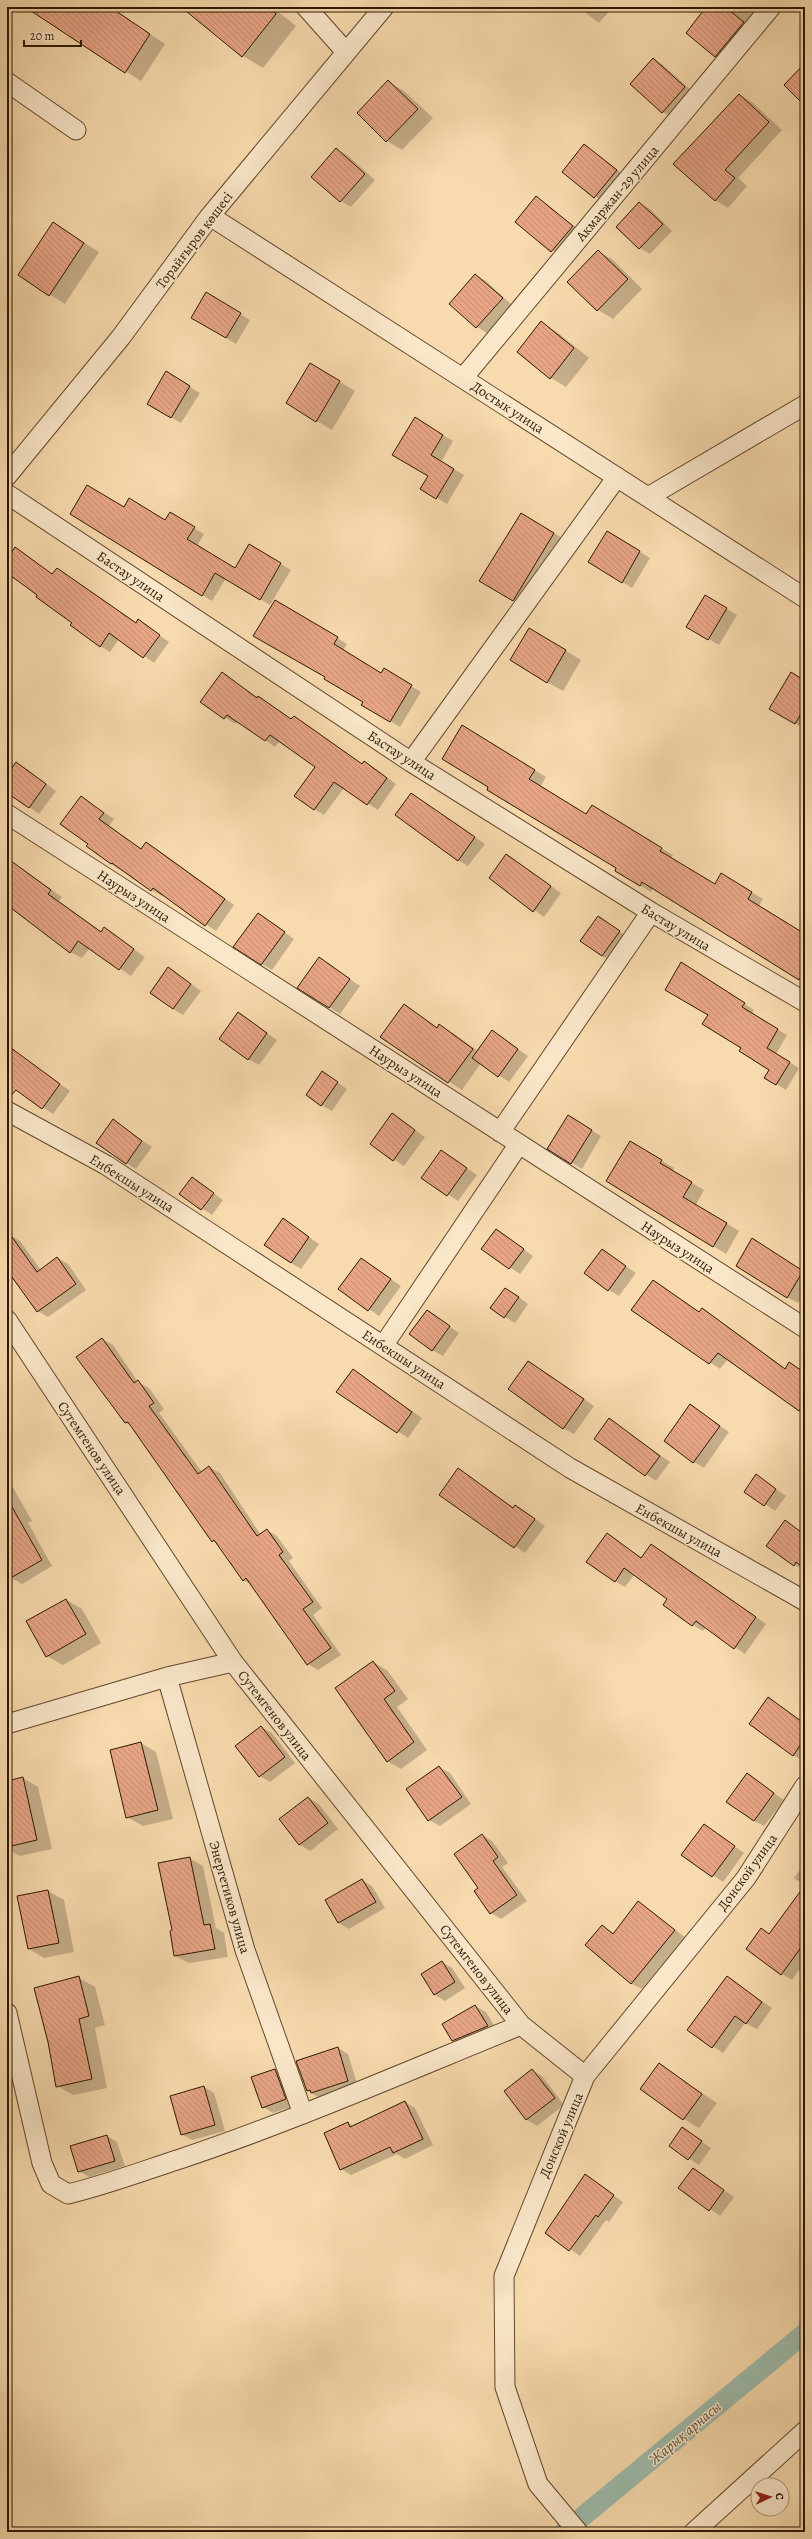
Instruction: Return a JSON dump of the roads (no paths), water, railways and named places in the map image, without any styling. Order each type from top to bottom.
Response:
[{"type":"street","points":[[306,7],[346,52]]},
{"type":"street","name":"Торайғыров көшесі","points":[[7,476],[121,337],[210,216],[384,7]]},
{"type":"street","name":"Акмаржан-29 улица","points":[[463,378],[771,7]]},
{"type":"street","points":[[7,82],[76,130]]},
{"type":"street","name":"Достык улица","points":[[210,216],[805,598]]},
{"type":"street","points":[[648,497],[805,405]]},
{"type":"street","points":[[411,762],[617,477]]},
{"type":"street","name":"Бастау улица","points":[[7,494],[411,762],[651,912],[805,1002]]},
{"type":"street","name":"Наурыз улица","points":[[7,814],[805,1328]]},
{"type":"street","points":[[500,1132],[651,912]]},
{"type":"street","name":"Енбекшы улица","points":[[7,1111],[106,1165],[570,1468],[805,1601]]},
{"type":"street","points":[[383,1346],[519,1144]]},
{"type":"street","name":"Сутемгенов улица","points":[[7,1320],[233,1662],[521,2025],[585,2076]]},
{"type":"street","points":[[7,1724],[167,1677],[233,1662]]},
{"type":"street","name":"Энергетиков улица","points":[[167,1677],[245,1950],[303,2114]]},
{"type":"street","name":"Донской улица","points":[[578,2532],[538,2484],[506,2387],[504,2276],[585,2076],[746,1878],[805,1786]]},
{"type":"street","points":[[7,2013],[42,2163],[51,2184],[68,2194],[90,2189],[208,2149],[303,2114],[521,2025]]},
{"type":"street","points":[[694,2532],[805,2431]]},
{"type":"waterway","name":"Жарық арнасы","points":[[564,2532],[805,2333]]}]
